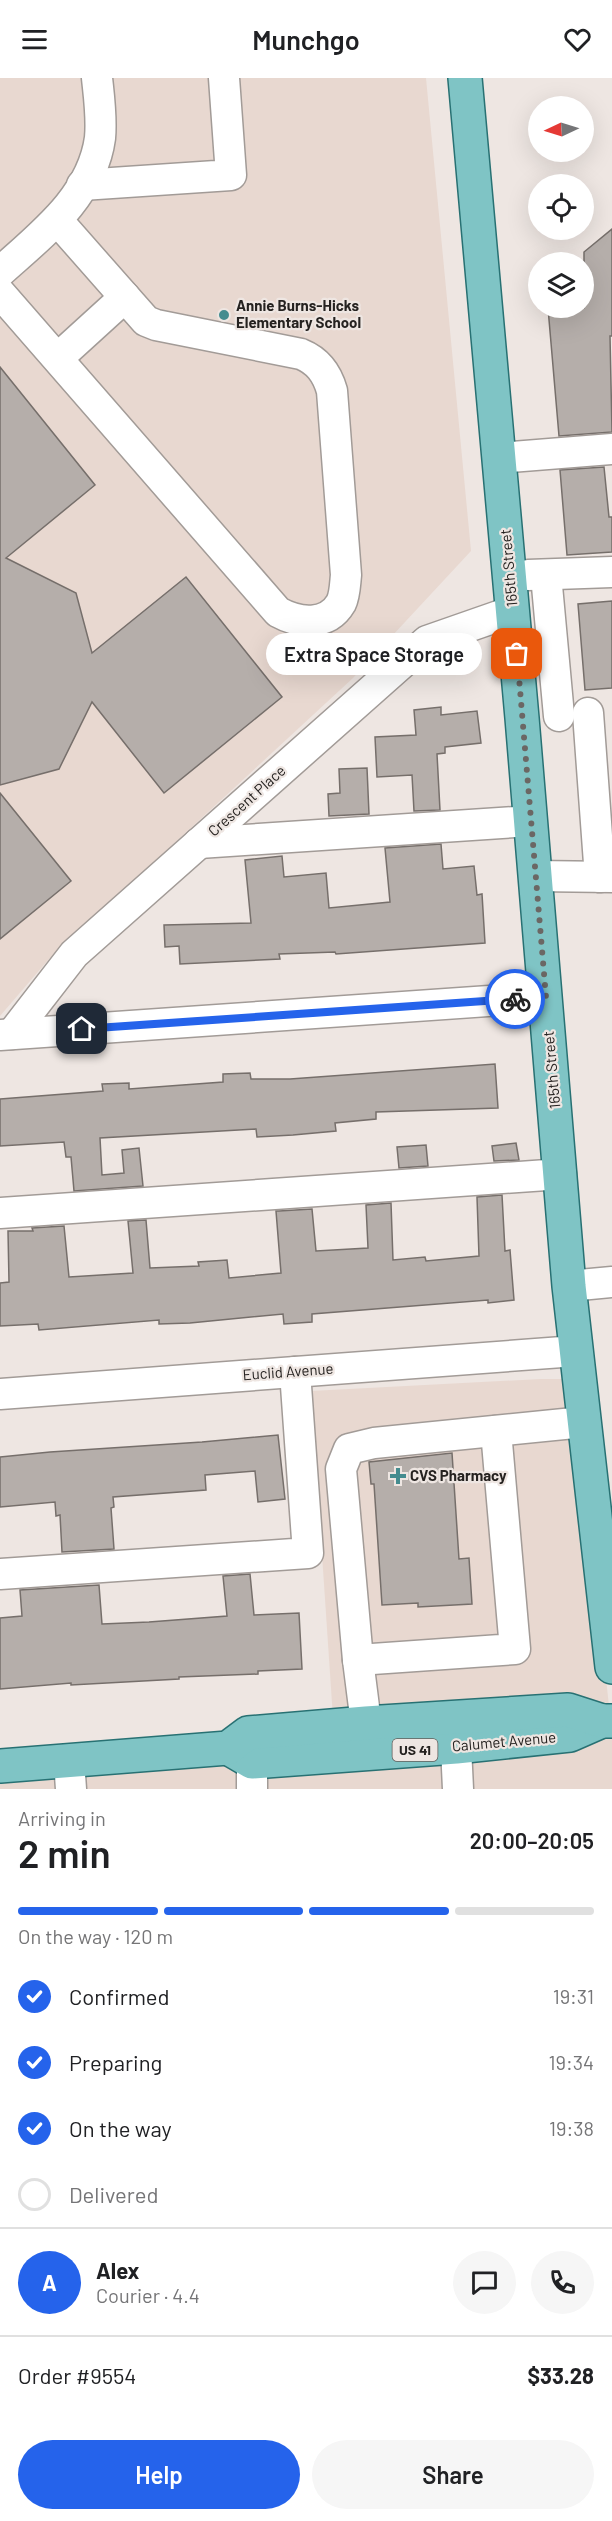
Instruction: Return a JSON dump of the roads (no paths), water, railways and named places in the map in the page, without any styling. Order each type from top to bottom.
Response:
[{"type":"main road","name":"165th Street","points":[[465,78],[510,576],[569,1287],[612,1667]]},
{"type":"main road","name":"Calumet Avenue","points":[[244,1766],[248,1733],[568,1710],[607,1721]]},
{"type":"main road","name":"Calumet Avenue","points":[[0,1766],[70,1775],[244,1766],[570,1736],[607,1721]]},
{"type":"street","points":[[0,272],[57,220],[82,185],[100,138],[97,78]]},
{"type":"street","points":[[82,185],[231,175],[224,78]]},
{"type":"street","points":[[0,293],[278,612],[288,618],[312,621],[334,612],[341,603],[346,575],[332,391],[321,368],[311,358],[301,354],[156,325],[146,321],[57,220]]},
{"type":"street","points":[[58,358],[125,297]]},
{"type":"street","points":[[499,458],[612,449]]},
{"type":"street","points":[[510,576],[612,572]]},
{"type":"street","points":[[535,876],[606,877],[586,713],[546,575]]},
{"type":"street","name":"Crescent Place","points":[[6,1034],[74,954],[427,641],[513,611]]},
{"type":"street","points":[[522,718],[586,713]]},
{"type":"street","points":[[199,843],[531,821]]},
{"type":"street","points":[[6,1034],[546,997]]},
{"type":"street","points":[[0,1214],[561,1174]]},
{"type":"street","points":[[569,1287],[612,1282]]},
{"type":"street","name":"Euclid Avenue","points":[[0,1394],[576,1351]]},
{"type":"street","points":[[0,1574],[308,1553],[295,1372]]},
{"type":"street","points":[[366,1723],[341,1469],[349,1449],[374,1443],[584,1422]]},
{"type":"street","points":[[358,1660],[515,1649],[496,1431]]},
{"type":"street","points":[[456,1747],[458,1789]]},
{"type":"place","name":"Annie Burns-Hicks Elementary School","points":[[224,315]]},
{"type":"place","name":"Extra Space Storage","points":[[517,654]]},
{"type":"place","name":"CVS Pharmacy","points":[[398,1476]]}]
